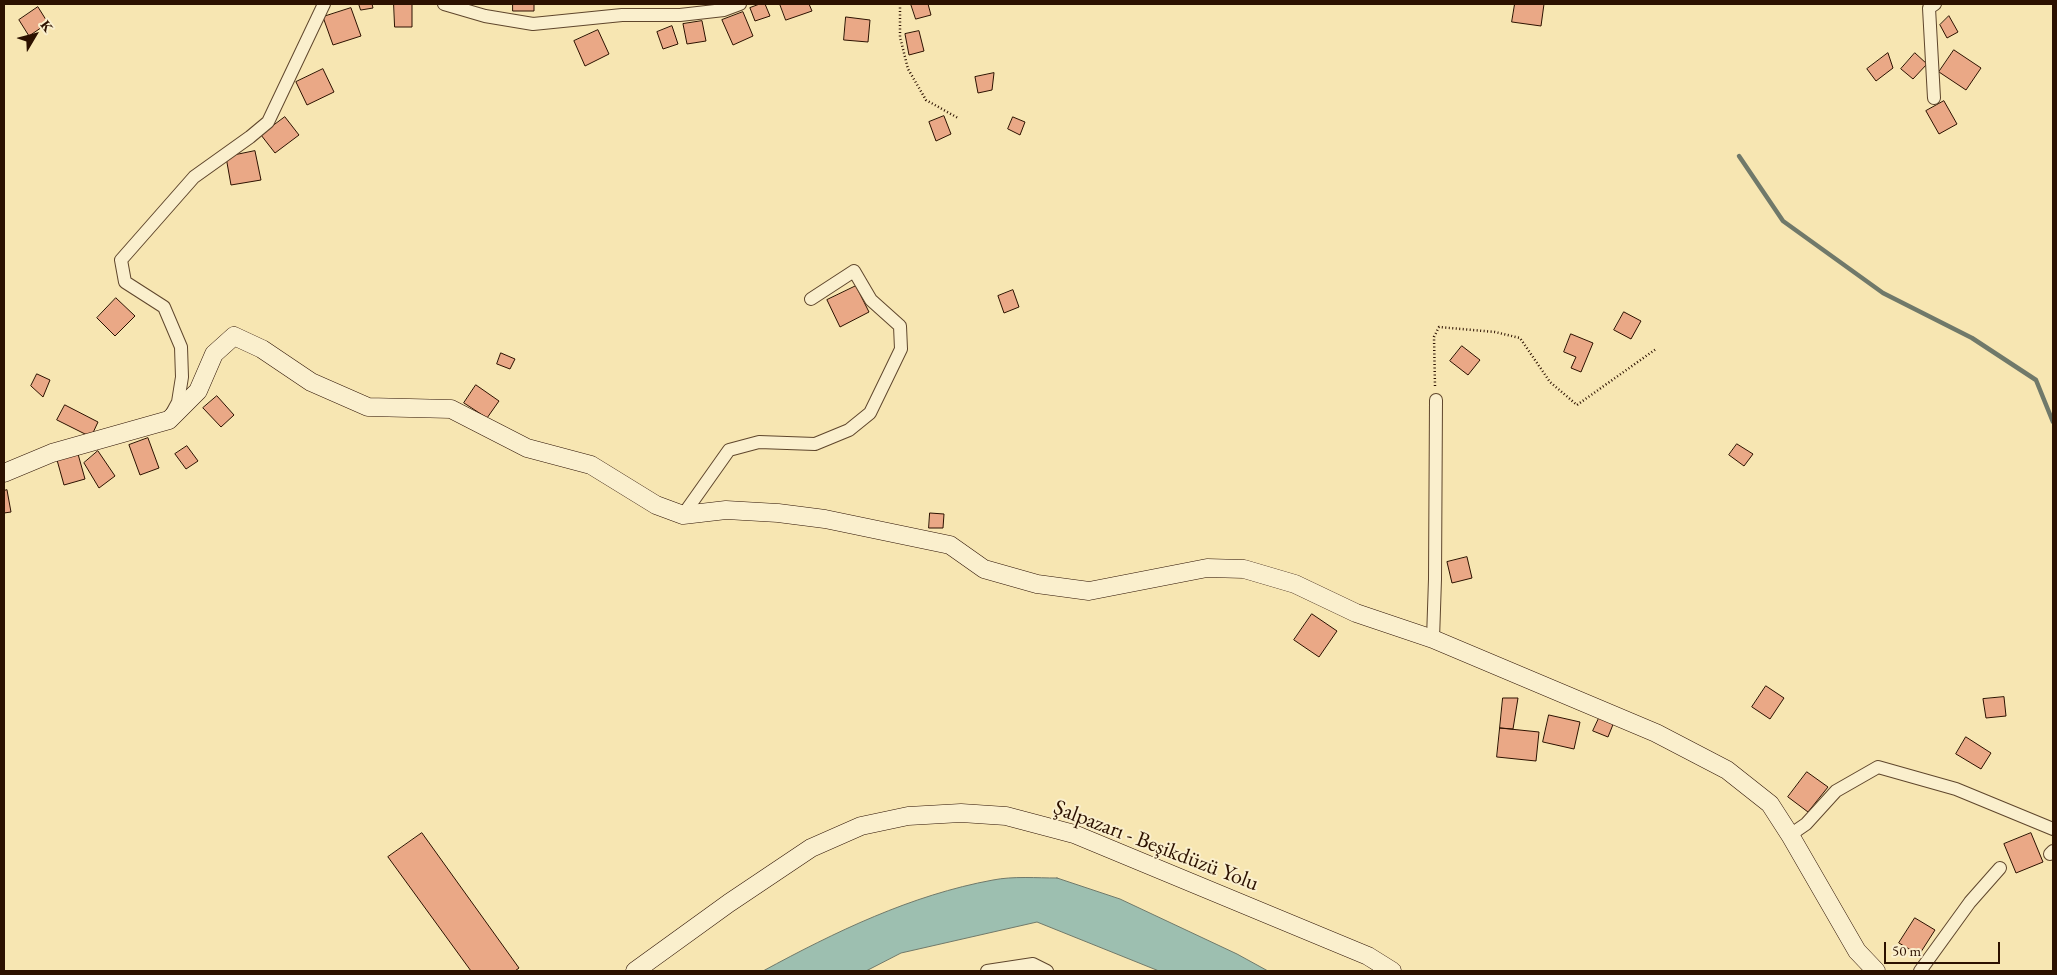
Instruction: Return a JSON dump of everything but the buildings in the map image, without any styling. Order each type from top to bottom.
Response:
[{"type":"street","points":[[169,420],[178,402],[182,377],[181,347],[164,306],[125,282],[121,260],[194,177],[250,138],[268,122],[324,4]]},
{"type":"street","points":[[444,4],[485,16],[533,24],[664,9],[700,8],[724,10],[740,4]]},
{"type":"street","points":[[1934,98],[1929,8],[1935,4]]},
{"type":"street","points":[[683,515],[729,450],[759,442],[815,444],[849,430],[870,413],[901,349],[900,326],[871,300],[854,271],[811,299]]},
{"type":"street","points":[[4,473],[52,453],[169,420],[198,391],[214,354],[234,336],[262,349],[311,382],[368,407],[452,410],[527,448],[591,465],[656,504],[683,515],[726,510],[778,513],[826,519],[950,545],[984,569],[1037,584],[1089,591],[1207,568],[1244,568],[1295,584],[1356,613],[1433,639],[1656,733],[1727,770],[1770,804],[1790,835],[1857,952],[1876,971]]},
{"type":"street","points":[[1433,639],[1436,400]]},
{"type":"street","points":[[1790,835],[1806,824],[1836,791],[1878,767],[1956,790],[2053,828]]},
{"type":"street","name":"Şalpazarı - Beşikdüzü Yolu","points":[[635,971],[728,903],[812,848],[861,826],[908,816],[961,813],[1006,816],[1074,834],[1368,956],[1392,971]]},
{"type":"street","points":[[1920,971],[1970,902],[2000,868]]},
{"type":"street","points":[[987,971],[1033,964],[1048,971]]},
{"type":"path","points":[[900,4],[900,37],[908,69],[926,100],[958,118]]},
{"type":"path","points":[[1436,400],[1434,337],[1439,327],[1495,332],[1520,338],[1550,382],[1577,406],[1656,349]]},
{"type":"shaded area","points":[[1057,878],[1120,899],[1237,954],[1268,971],[1159,971],[1037,922],[901,953],[866,971],[763,971],[818,942],[874,916],[933,895],[1001,879]]},
{"type":"waterway","points":[[1739,156],[1783,221],[1883,293],[1972,338],[2036,380],[2053,422]]}]
